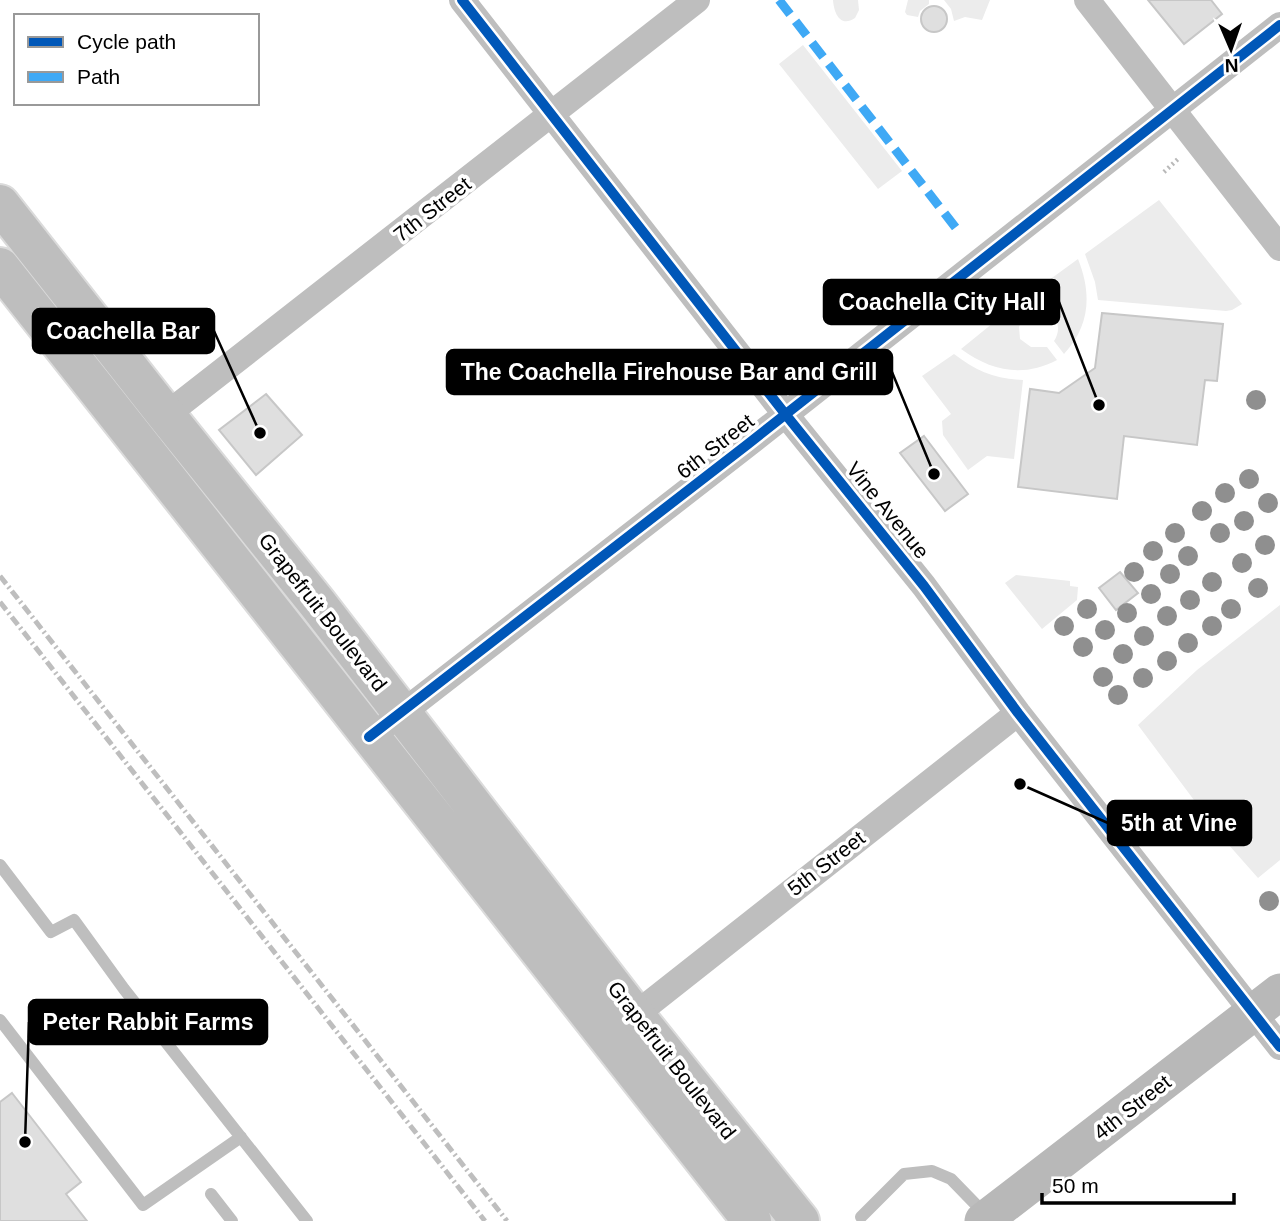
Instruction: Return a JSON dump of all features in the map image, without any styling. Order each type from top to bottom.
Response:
[{"type":"main road","name":"Grapefruit Boulevard","points":[[0,204],[317,603],[635,1015],[800,1221]]},
{"type":"main road","name":"Grapefruit Boulevard","points":[[0,267],[752,1221]]},
{"type":"street","name":"Vine Avenue","points":[[462,0],[786,415],[924,586],[1018,713],[1267,1002],[1280,1046]]},
{"type":"street","name":"7th Street","points":[[166,415],[552,116],[697,0]]},
{"type":"street","points":[[1087,0],[1280,248]]},
{"type":"street","name":"6th Street","points":[[369,737],[786,415],[1280,25]]},
{"type":"street","name":"5th Street","points":[[635,1015],[1018,713]]},
{"type":"street","name":"4th Street","points":[[985,1219],[1267,1002]]},
{"type":"lane","points":[[0,864],[51,932],[74,920],[124,989],[307,1221]]},
{"type":"lane","points":[[0,1020],[143,1205],[241,1137]]},
{"type":"lane","points":[[860,1217],[904,1174],[932,1171],[951,1178],[985,1219]]},
{"type":"lane","points":[[211,1194],[232,1221]]},
{"type":"path","points":[[1164,172],[1187,151]]},
{"type":"shaded area","points":[[833,0],[858,0],[859,10],[855,18],[845,21],[839,18]]},
{"type":"shaded area","points":[[908,0],[929,0],[929,4],[920,11],[918,17],[907,15],[905,12]]},
{"type":"shaded area","points":[[944,0],[990,0],[982,20],[965,17],[954,21],[951,9]]},
{"type":"shaded area","points":[[803,45],[902,171],[878,189],[779,64]]},
{"type":"shaded area","points":[[1159,200],[1242,304],[1226,311],[1098,300],[1085,254]]},
{"type":"shaded area","points":[[1078,259],[1087,297],[1086,309],[1079,332],[1064,354],[1054,341],[1058,327],[1053,313],[1041,309],[1031,310],[1023,299]]},
{"type":"shaded area","points":[[1014,306],[1023,317],[1019,327],[1020,339],[1031,347],[1047,347],[1057,360],[1032,369],[1008,370],[984,363],[961,349]]},
{"type":"shaded area","points":[[954,354],[986,373],[1023,380],[1014,459],[987,456],[968,470],[943,435],[942,421],[951,414],[922,376]]},
{"type":"shaded area","points":[[1016,575],[1070,581],[1070,586],[1078,587],[1077,600],[1042,629],[1005,583]]},
{"type":"shaded area","points":[[1280,605],[1280,860],[1258,878],[1220,835],[1138,725],[1197,670]]},
{"type":"building","points":[[1148,0],[1211,0],[1222,14],[1184,44]]},
{"type":"building","points":[[934,6],[943,10],[947,19],[943,28],[934,32],[925,28],[921,19],[925,10]]},
{"type":"building","points":[[1102,313],[1223,324],[1217,381],[1205,380],[1197,445],[1124,436],[1117,499],[1018,487],[1030,389],[1059,393],[1095,368]]},
{"type":"building","points":[[266,394],[302,435],[256,475],[219,430]]},
{"type":"building","points":[[924,436],[968,494],[945,511],[900,453]]},
{"type":"building","points":[[1120,572],[1138,593],[1116,610],[1099,588]]},
{"type":"building","points":[[12,1093],[81,1182],[66,1194],[87,1221],[0,1221],[0,1102]]},
{"type":"railway","points":[[0,576],[507,1221]]},
{"type":"railway","points":[[0,602],[485,1221]]},
{"type":"marked path","points":[[779,0],[959,232]]},
{"type":"cycle path","points":[[462,0],[786,415],[924,586],[1018,713],[1280,1047]]},
{"type":"cycle path","points":[[369,737],[748,444],[1280,25]]},
{"type":"place","name":"Coachella City Hall","points":[[1099,405]]},
{"type":"place","name":"Coachella Bar","points":[[260,433]]},
{"type":"place","name":"The Coachella Firehouse Bar and Grill","points":[[934,474]]},
{"type":"place","name":"5th at Vine","points":[[1020,784]]},
{"type":"place","name":"Peter Rabbit Farms","points":[[25,1142]]}]
